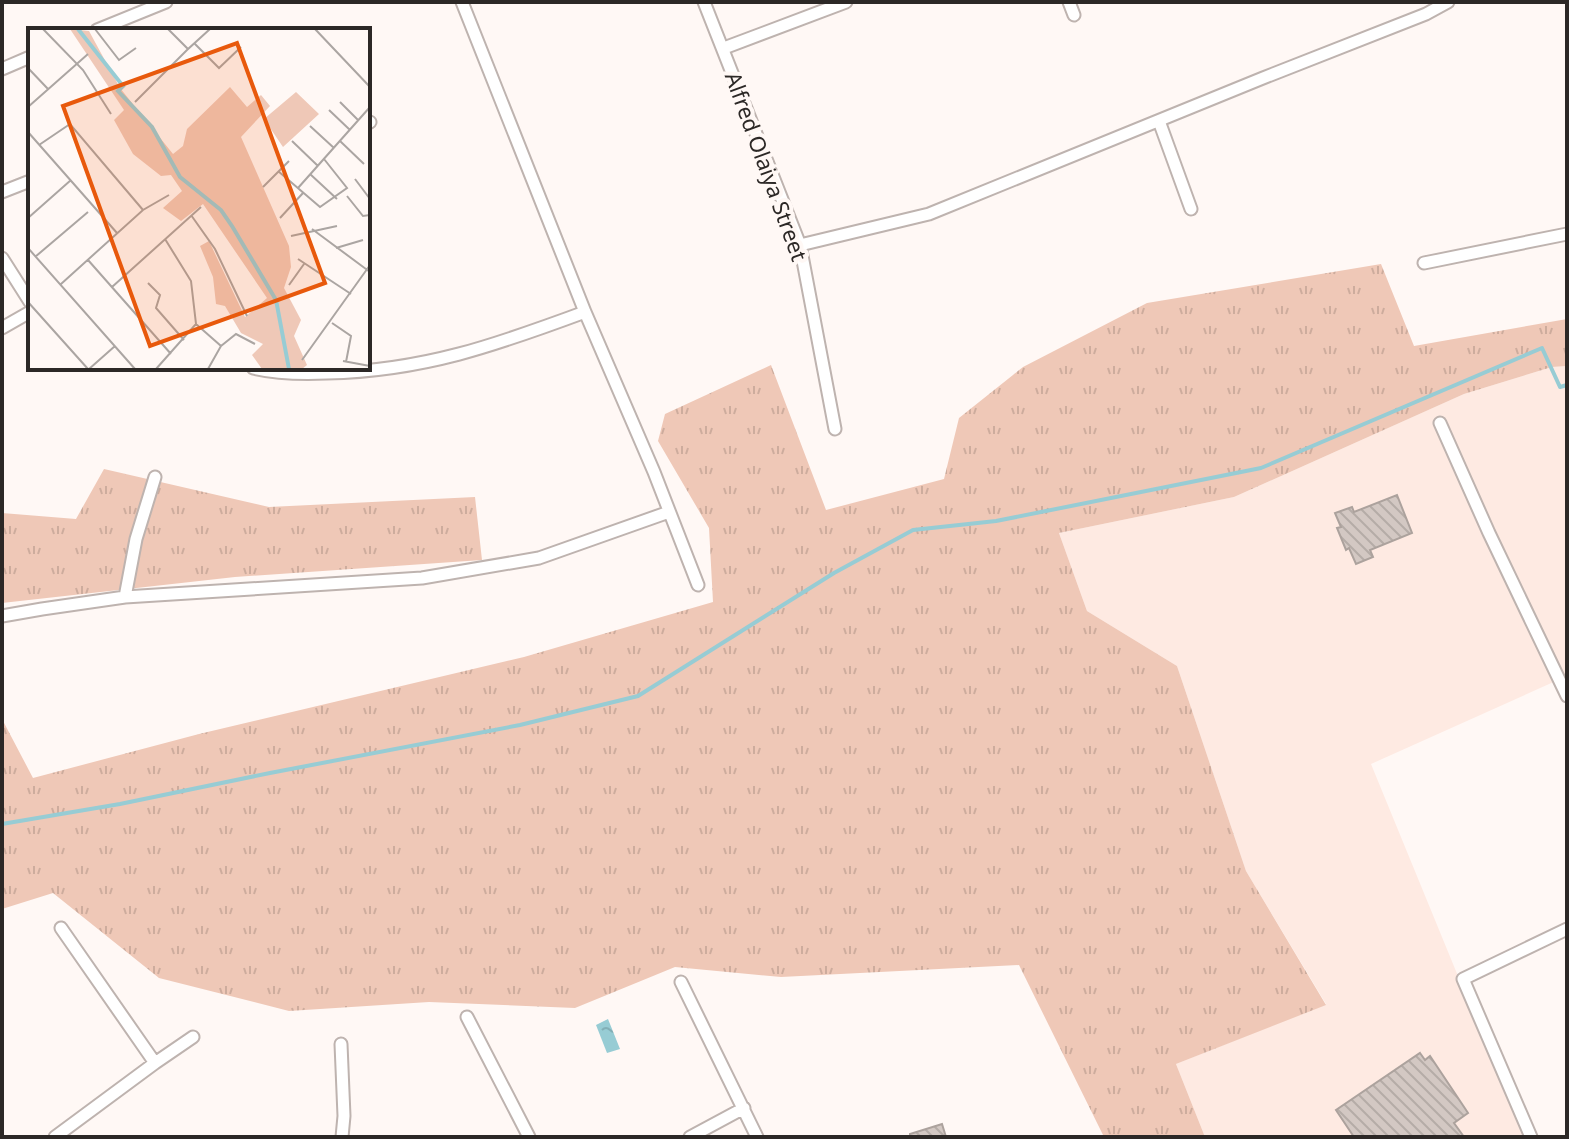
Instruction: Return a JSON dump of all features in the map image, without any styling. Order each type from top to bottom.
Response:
[{"type":"street","points":[[102,28],[166,2]]},
{"type":"street","points":[[462,2],[698,585]]},
{"type":"street","name":"Alfred Olaiya Street","points":[[704,2],[800,245],[835,429]]},
{"type":"street","points":[[724,48],[846,2]]},
{"type":"street","points":[[1069,2],[1074,15]]},
{"type":"street","points":[[800,245],[929,214],[1426,14],[1448,2]]},
{"type":"street","points":[[2,69],[28,58]]},
{"type":"street","points":[[1159,121],[1191,209]]},
{"type":"street","points":[[2,192],[28,182]]},
{"type":"street","points":[[1424,263],[1567,234]]},
{"type":"street","points":[[2,258],[28,299]]},
{"type":"street","points":[[266,370],[292,374],[363,373],[424,364],[504,342],[585,312]]},
{"type":"street","points":[[2,328],[28,313]]},
{"type":"street","points":[[1440,423],[1567,696]]},
{"type":"street","points":[[125,597],[136,539],[155,477]]},
{"type":"street","points":[[2,616],[125,597],[422,578],[539,558],[669,512]]},
{"type":"street","points":[[61,928],[155,1063]]},
{"type":"street","points":[[1531,1137],[1463,979],[1567,929]]},
{"type":"street","points":[[681,982],[757,1137]]},
{"type":"street","points":[[467,1017],[529,1137]]},
{"type":"street","points":[[55,1137],[193,1037]]},
{"type":"street","points":[[341,1044],[342,1137]]},
{"type":"street","points":[[690,1137],[744,1108]]},
{"type":"shaded area","points":[[1567,366],[1567,676],[1371,764],[1524,1137],[1205,1137],[1176,1064],[1326,1004],[1246,871],[1177,666],[1087,611],[1059,533],[1234,497],[1464,394],[1552,367]]},
{"type":"green space","points":[[1381,264],[1414,346],[1567,319],[1567,366],[1552,367],[1464,394],[1234,497],[1059,533],[1087,611],[1177,666],[1246,871],[1326,1005],[1176,1064],[1205,1137],[1104,1137],[1019,965],[781,977],[675,967],[575,1008],[429,1002],[289,1011],[159,978],[53,893],[2,909],[2,719],[33,778],[199,734],[524,657],[713,602],[709,528],[658,441],[665,414],[771,365],[826,510],[944,479],[959,418],[1023,367],[1147,303]]},
{"type":"green space","points":[[104,469],[269,507],[475,497],[482,560],[235,577],[2,603],[2,513],[76,519]]},
{"type":"water","points":[[608,1019],[620,1049],[607,1053],[596,1025]]},
{"type":"building","points":[[1397,495],[1412,533],[1370,550],[1373,557],[1356,564],[1349,548],[1346,550],[1335,513],[1352,507],[1354,512]]},
{"type":"building","points":[[1420,1053],[1425,1060],[1430,1056],[1468,1113],[1454,1123],[1464,1137],[1354,1137],[1336,1110]]},
{"type":"building","points":[[942,1124],[946,1137],[910,1137],[910,1134]]},
{"type":"waterway","points":[[2,824],[120,804],[520,725],[638,696],[834,573],[913,530],[996,521],[1261,468],[1542,348],[1560,387],[1567,385]]}]
